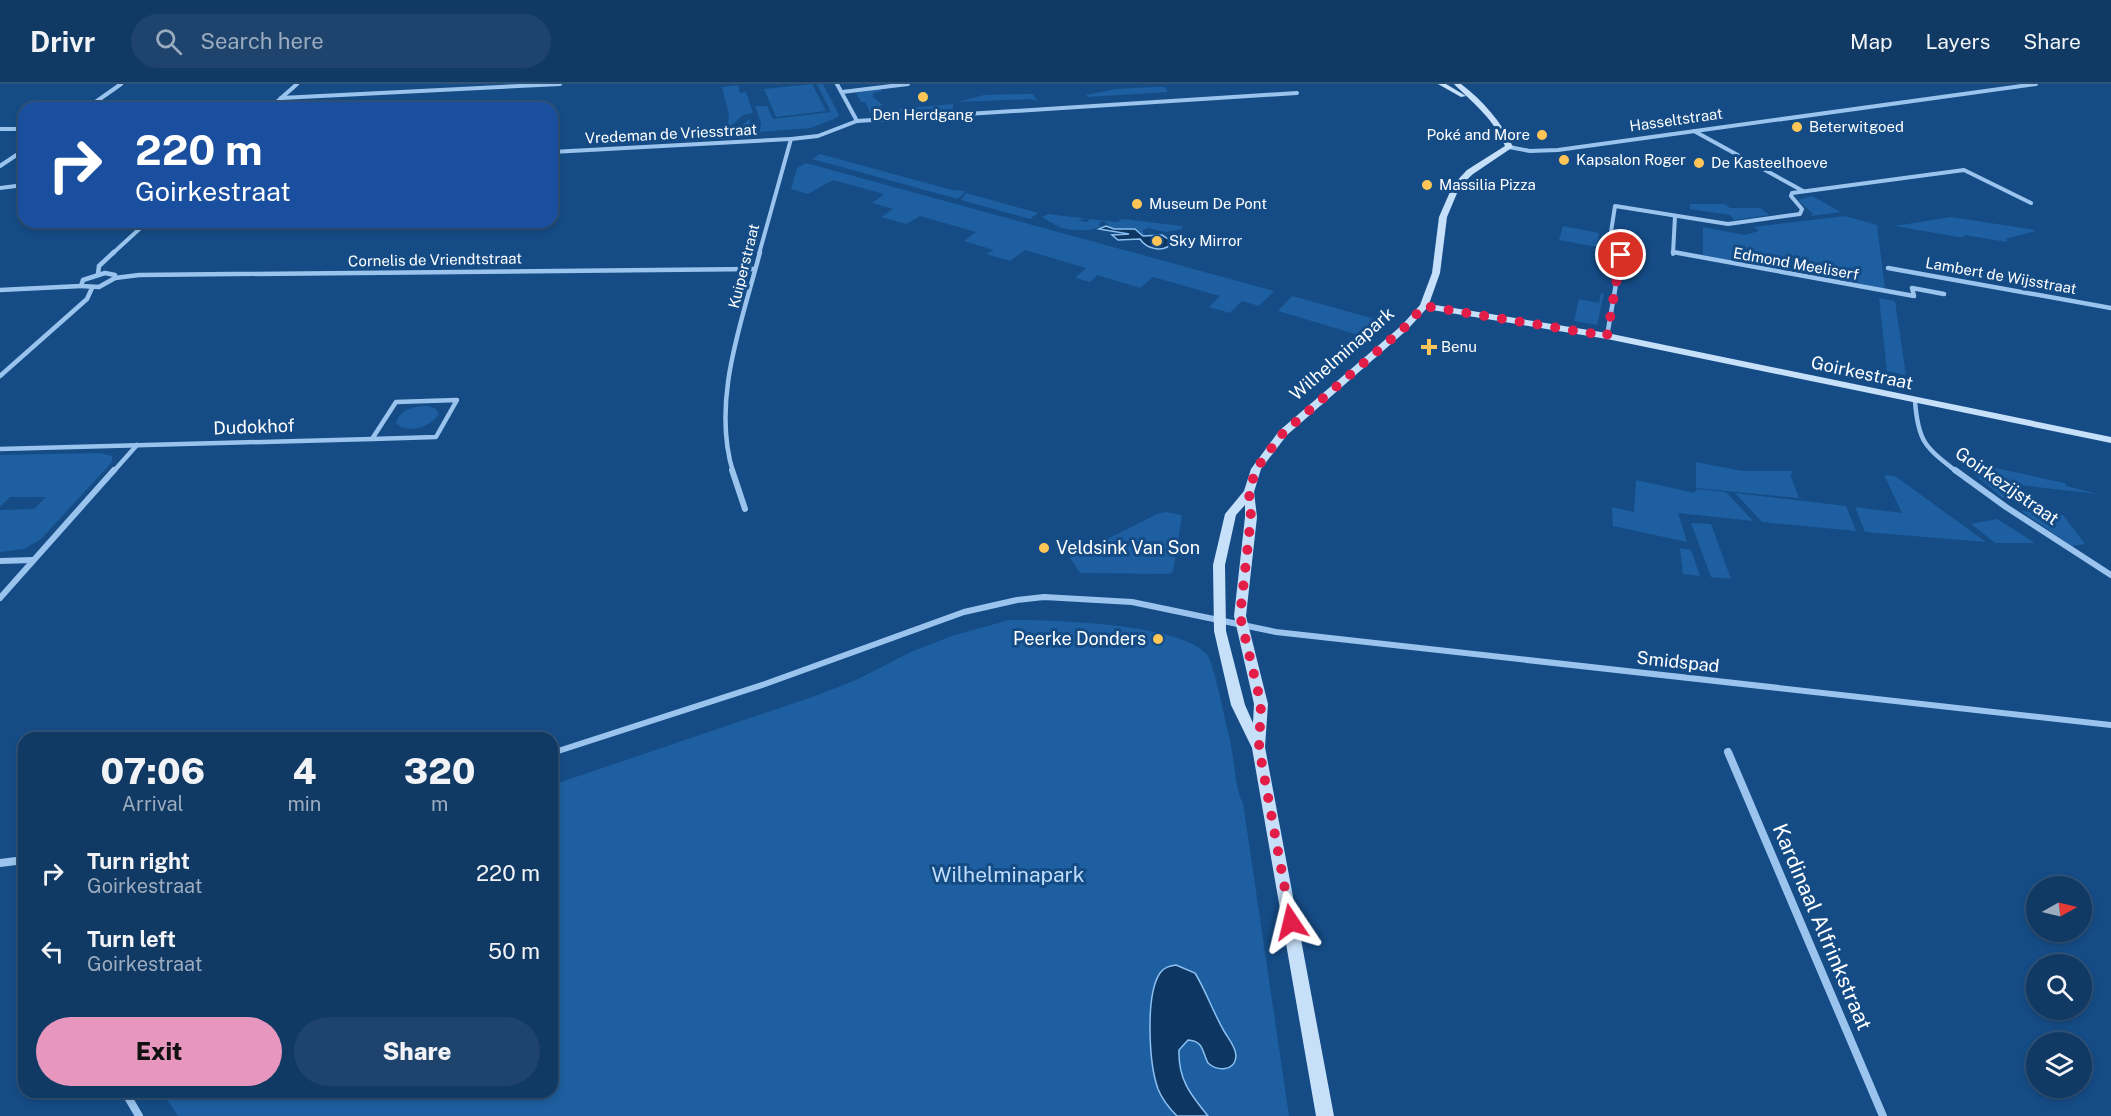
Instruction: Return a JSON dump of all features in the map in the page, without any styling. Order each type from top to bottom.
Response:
[{"type":"street","points":[[96,102],[122,84]]},
{"type":"street","points":[[277,102],[297,84]]},
{"type":"street","points":[[281,98],[560,84]]},
{"type":"street","points":[[837,84],[857,121]]},
{"type":"street","points":[[842,92],[908,84]]},
{"type":"street","points":[[1441,84],[1483,108]]},
{"type":"street","points":[[1424,306],[1436,273],[1443,218],[1457,185],[1470,172],[1509,147],[1504,135],[1474,96],[1457,84]]},
{"type":"street","points":[[2007,84],[2013,87]]},
{"type":"street","name":"Hasseltstraat","points":[[1509,147],[1545,151],[2036,84]]},
{"type":"street","points":[[791,139],[826,134],[857,121],[1297,93]]},
{"type":"street","points":[[0,129],[18,129]]},
{"type":"street","points":[[1694,131],[1804,192],[1964,170],[2031,203]]},
{"type":"street","name":"Vredeman de Vriesstraat","points":[[558,153],[791,139]]},
{"type":"street","name":"Kuiperstraat","points":[[745,509],[730,464],[724,431],[725,403],[755,269],[791,139]]},
{"type":"street","points":[[0,166],[18,154]]},
{"type":"street","points":[[0,188],[18,186]]},
{"type":"street","name":"Edmond Meeliserf","points":[[1607,336],[1621,255],[1609,245],[1615,206],[1728,224],[1800,214],[1802,209],[1791,196],[1804,192]]},
{"type":"street","name":"Edmond Meeliserf","points":[[1675,216],[1673,254],[1914,296],[1912,288],[1944,294]]},
{"type":"street","points":[[98,274],[99,266],[140,228]]},
{"type":"street","name":"Lambert de Wijsstraat","points":[[1888,268],[2111,308]]},
{"type":"street","name":"Cornelis de Vriendtstraat","points":[[115,278],[139,275],[755,269]]},
{"type":"street","points":[[0,290],[81,286],[92,288],[106,284],[115,278],[111,273],[98,274],[83,280],[81,286]]},
{"type":"street","points":[[0,376],[87,299],[92,288]]},
{"type":"street","name":"Goirkestraat","points":[[1424,306],[1607,336],[2111,440]]},
{"type":"street","name":"Wilhelminapark","points":[[1325,1116],[1259,748],[1261,704],[1242,624],[1242,593],[1251,517],[1249,492],[1256,469],[1283,433],[1404,328],[1424,306]]},
{"type":"street","name":"Dudokhof","points":[[0,449],[372,439],[436,437],[457,400],[396,402],[372,439]]},
{"type":"street","name":"Goirkezijstraat","points":[[1915,400],[1919,434],[1930,449],[1998,502],[2111,575]]},
{"type":"street","points":[[0,598],[137,445]]},
{"type":"street","name":"Wilhelminapark","points":[[1249,492],[1231,514],[1224,536],[1219,565],[1219,618],[1238,705],[1259,748]]},
{"type":"street","points":[[0,561],[33,560]]},
{"type":"street","points":[[558,751],[991,605],[1044,597],[1076,598],[1189,611],[1242,624]]},
{"type":"street","name":"Smidspad","points":[[1242,624],[1276,632],[2111,725]]},
{"type":"street","name":"Kardinaal Alfrinkstraat","points":[[1728,752],[1883,1116]]},
{"type":"street","points":[[0,863],[18,861]]},
{"type":"street","points":[[128,1098],[139,1116]]},
{"type":"green space","points":[[812,84],[826,111],[776,117],[764,89]]},
{"type":"green space","points":[[817,84],[823,84],[839,115],[836,118],[811,128],[760,132],[761,123],[755,106],[767,106],[773,119],[831,112]]},
{"type":"green space","points":[[738,85],[740,93],[746,92],[753,113],[743,115],[727,130],[736,131],[750,118],[749,132],[726,133],[729,115],[722,87]]},
{"type":"green space","points":[[1165,87],[1168,92],[1088,97],[1086,95],[1116,89]]},
{"type":"green space","points":[[880,89],[882,91],[873,93],[873,97],[883,105],[880,106],[883,110],[953,104],[953,109],[871,114],[865,102],[861,102],[856,93]]},
{"type":"green space","points":[[1033,94],[1038,102],[1032,99],[958,102],[984,95]]},
{"type":"green space","points":[[820,154],[952,190],[965,191],[958,199],[812,159]]},
{"type":"green space","points":[[806,163],[1274,291],[1259,306],[1242,301],[1230,313],[1209,307],[1220,296],[1153,277],[1140,288],[1097,275],[1090,282],[1075,278],[1086,268],[1025,250],[1010,261],[986,254],[994,250],[964,241],[976,232],[920,216],[906,224],[881,217],[893,209],[872,203],[884,194],[833,180],[808,194],[791,189],[797,168]]},
{"type":"green space","points":[[966,193],[1038,213],[1030,219],[961,200]]},
{"type":"green space","points":[[1812,196],[1841,212],[1810,216],[1813,214],[1798,200]]},
{"type":"green space","points":[[1690,204],[1725,204],[1730,208],[1760,208],[1769,215],[1734,220],[1730,215],[1690,209]]},
{"type":"green space","points":[[1048,214],[1081,218],[1083,219],[1077,221],[1088,222],[1089,219],[1117,222],[1122,219],[1183,226],[1182,229],[1166,232],[1148,228],[1142,231],[1145,234],[1143,235],[1135,228],[1113,229],[1104,221],[1100,222],[1099,225],[1102,226],[1097,228],[1075,230],[1058,227],[1061,223],[1057,226],[1042,217]]},
{"type":"green space","points":[[1845,216],[1877,225],[1885,289],[1834,279],[1832,272],[1752,258],[1749,264],[1703,255],[1703,227],[1744,235],[1759,231],[1754,227]]},
{"type":"green space","points":[[1951,217],[2035,231],[2006,239],[2007,242],[1964,235],[1964,237],[1958,237],[1895,226]]},
{"type":"green space","points":[[1563,226],[1599,233],[1597,247],[1559,240]]},
{"type":"green space","points":[[1601,293],[1604,293],[1597,325],[1574,321],[1579,299],[1599,303]]},
{"type":"green space","points":[[1292,296],[1377,319],[1362,336],[1278,311]]},
{"type":"green space","points":[[1879,298],[1895,301],[1906,375],[1887,371]]},
{"type":"green space","points":[[428,406],[436,409],[439,414],[425,426],[412,429],[401,427],[396,423],[404,411]]},
{"type":"green space","points":[[100,453],[112,456],[112,462],[40,540],[24,549],[0,552],[0,510],[34,509],[46,497],[10,497],[0,507],[0,455]]},
{"type":"green space","points":[[1696,462],[1742,471],[1792,471],[1793,473],[1790,474],[1799,498],[1696,488]]},
{"type":"green space","points":[[1986,466],[2065,483],[2066,486],[2098,494],[1994,482],[2005,497],[2003,498],[1974,474]]},
{"type":"green space","points":[[1884,475],[1895,476],[1986,542],[1865,532],[1855,507],[1902,513]]},
{"type":"green space","points":[[1636,480],[1695,493],[1696,489],[1726,492],[1753,521],[1678,513],[1687,542],[1613,526],[1612,507],[1634,512]]},
{"type":"green space","points":[[1735,493],[1846,506],[1856,531],[1762,522]]},
{"type":"green space","points":[[2021,511],[2063,515],[2085,544],[2072,546]]},
{"type":"green space","points":[[1165,512],[1182,515],[1173,572],[1168,574],[1080,573],[1070,558],[1157,514]]},
{"type":"green space","points":[[1997,519],[2035,543],[1995,543],[1971,524]]},
{"type":"green space","points":[[1691,523],[1711,524],[1731,579],[1711,577]]},
{"type":"green space","points":[[1680,548],[1691,550],[1700,576],[1683,574]]},
{"type":"green space","name":"Wilhelminapark","points":[[1009,620],[1084,623],[1145,630],[1172,636],[1194,645],[1208,656],[1231,744],[1238,790],[1243,803],[1289,1116],[178,1116],[166,1098],[558,1098],[558,783],[815,696],[856,680],[913,651],[952,636]]},
{"type":"shaded area","points":[[1106,226],[1114,229],[1135,229],[1143,236],[1162,235],[1173,242],[1165,248],[1151,248],[1140,239],[1118,240],[1112,235],[1129,234],[1099,229]]},
{"type":"shaded area","points":[[1176,965],[1195,973],[1236,1053],[1232,1065],[1221,1069],[1208,1063],[1197,1042],[1188,1040],[1179,1050],[1179,1060],[1186,1086],[1208,1116],[1177,1116],[1162,1096],[1155,1078],[1150,1030],[1152,997],[1160,973],[1169,966]]},
{"type":"place","name":"Den Herdgang","points":[[923,97]]},
{"type":"place","name":"Beterwitgoed","points":[[1797,127]]},
{"type":"place","name":"Poké and More","points":[[1542,135]]},
{"type":"place","name":"Kapsalon Roger","points":[[1564,160]]},
{"type":"place","name":"De Kasteelhoeve","points":[[1699,163]]},
{"type":"place","name":"Massilia Pizza","points":[[1427,185]]},
{"type":"place","name":"Museum De Pont","points":[[1137,204]]},
{"type":"place","name":"Sky Mirror","points":[[1157,241]]},
{"type":"place","name":"Benu","points":[[1429,347]]},
{"type":"place","name":"Veldsink Van Son","points":[[1044,548]]},
{"type":"place","name":"Peerke Donders","points":[[1158,639]]},
{"type":"route","points":[[1291,922],[1259,748],[1261,704],[1240,616],[1251,517],[1249,492],[1256,469],[1269,449],[1299,417],[1404,328],[1424,306],[1491,315],[1607,336],[1621,255]]}]
